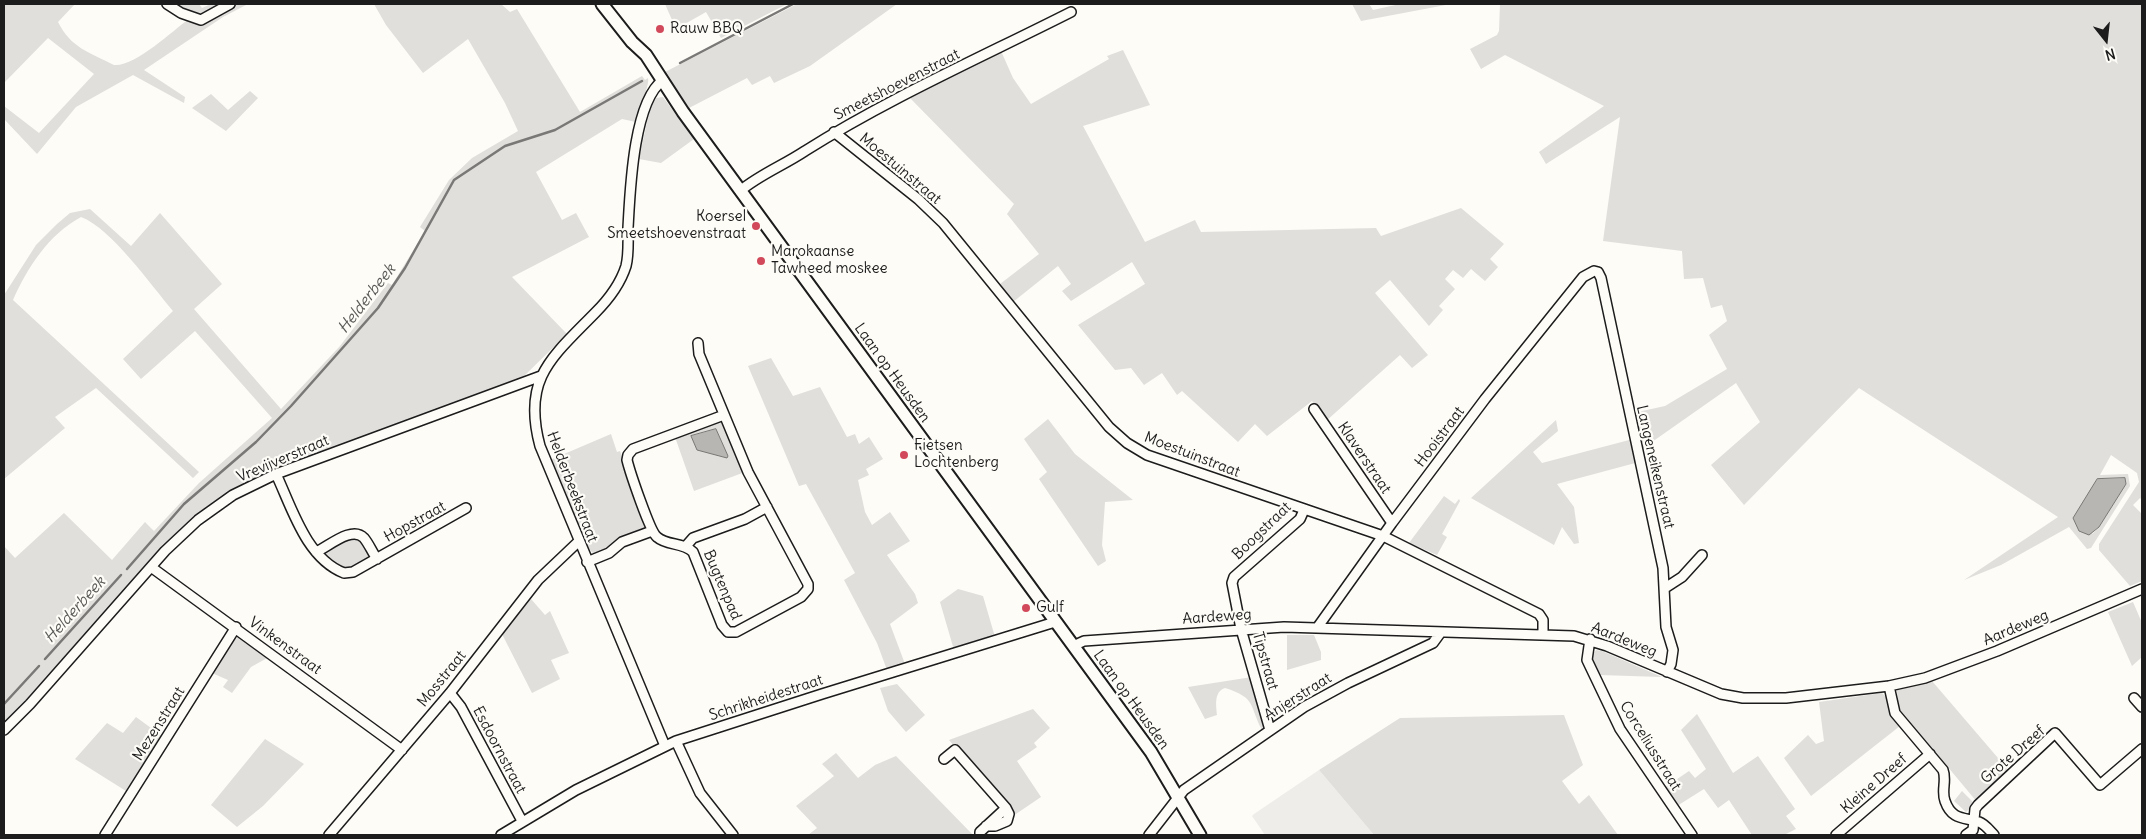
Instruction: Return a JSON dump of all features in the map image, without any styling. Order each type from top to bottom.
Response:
[{"type":"street","points":[[167,4],[181,13],[201,20],[230,4]]},
{"type":"street","name":"Laan op Heusden","points":[[602,4],[632,42],[640,59],[661,82],[675,107],[683,112],[1151,752],[1200,835]]},
{"type":"street","name":"Smeetshoevenstraat","points":[[740,191],[749,183],[834,132],[1071,12]]},
{"type":"street","name":"Helderbeekstraat","points":[[661,82],[648,97],[640,123],[634,156],[626,265],[619,285],[605,303],[554,354],[541,376],[534,401],[534,425],[540,446],[578,542],[665,746]]},
{"type":"street","name":"Moestuinstraat","points":[[834,132],[918,199],[942,223],[1109,427],[1126,443],[1168,463],[1383,536],[1539,614],[1543,620],[1543,634]]},
{"type":"street","name":"Hooistraat","points":[[1317,628],[1392,523],[1486,399],[1583,276],[1594,271]]},
{"type":"street","name":"Langeneikenstraat","points":[[1594,271],[1598,272],[1601,278],[1663,568],[1666,626],[1673,650],[1671,664],[1667,672]]},
{"type":"street","name":"Bugtenpad","points":[[652,531],[663,541],[686,546],[694,552],[724,629],[731,632],[743,630],[801,597],[808,589],[807,580],[748,472],[699,354],[698,343]]},
{"type":"street","name":"Vrevijverstraat","points":[[4,730],[30,704],[151,567],[198,520],[233,495],[276,474],[541,376]]},
{"type":"street","name":"Klaverstraat","points":[[1314,409],[1392,523]]},
{"type":"street","points":[[587,562],[609,552],[622,542],[652,531],[628,465],[629,452],[724,415]]},
{"type":"street","name":"Hopstraat","points":[[276,474],[308,542],[316,552],[340,571],[347,574],[466,508]]},
{"type":"street","name":"Bugtenpad","points":[[686,546],[693,538],[745,519],[767,507]]},
{"type":"street","name":"Boogstraat","points":[[1241,629],[1232,593],[1234,577],[1300,519],[1304,510]]},
{"type":"street","name":"Hopstraat","points":[[316,552],[349,534],[356,534],[364,539],[377,559]]},
{"type":"street","name":"Mosstraat","points":[[329,835],[450,693],[538,580],[578,542]]},
{"type":"street","points":[[1665,588],[1682,577],[1702,556]]},
{"type":"street","name":"Vinkenstraat","points":[[151,567],[236,627],[402,750]]},
{"type":"street","name":"Aardeweg","points":[[1073,646],[1084,641],[1241,629],[1317,628],[1574,636],[1590,639],[1711,691],[1743,698],[1786,698],[1889,686],[1925,678],[1973,661],[2142,589]]},
{"type":"street","name":"Schrikheidestraat","points":[[502,835],[576,790],[665,746],[822,694],[1055,622]]},
{"type":"street","name":"Mezenstraat","points":[[105,835],[236,627]]},
{"type":"street","name":"Tipstraat","points":[[1241,629],[1270,730]]},
{"type":"street","name":"Anjerstraat","points":[[1149,835],[1184,790],[1270,730],[1340,687],[1433,643],[1441,632]]},
{"type":"street","name":"Corceliusstraat","points":[[1590,639],[1587,660],[1620,728],[1691,835]]},
{"type":"street","points":[[1889,686],[1895,713],[1944,773],[1945,802],[1960,819],[1982,823],[1994,835]]},
{"type":"street","name":"Esdoornstraat","points":[[450,693],[461,707],[522,822]]},
{"type":"street","points":[[2134,698],[2142,707]]},
{"type":"street","name":"Grote Dreef","points":[[1974,821],[1975,809],[1980,803],[2055,734],[2100,785],[2142,749]]},
{"type":"street","points":[[676,742],[700,793],[733,835]]},
{"type":"street","points":[[944,759],[955,750],[1006,808],[986,826],[980,835]]},
{"type":"street","name":"Kleine Dreef","points":[[1836,835],[1930,754]]},
{"type":"street","points":[[1966,835],[1973,830],[1974,821]]},
{"type":"shaded area","points":[[4,4],[75,4],[58,22],[63,31],[75,44],[114,65],[123,64],[142,54],[189,19],[174,4],[199,4],[202,8],[211,4],[248,4],[223,17],[144,70],[185,97],[184,103],[133,75],[76,107],[37,154],[4,119],[4,106],[39,133],[94,74],[48,38],[4,83]]},
{"type":"shaded area","points":[[374,4],[501,4],[510,12],[517,9],[580,112],[642,76],[645,80],[648,78],[636,122],[622,119],[536,172],[562,220],[576,213],[589,237],[512,277],[567,334],[521,379],[301,460],[267,474],[209,507],[171,538],[44,682],[4,723],[4,546],[15,558],[64,513],[112,560],[145,522],[154,531],[199,483],[272,418],[195,331],[141,379],[123,359],[173,311],[117,245],[93,223],[81,217],[69,224],[49,242],[32,264],[13,300],[199,472],[193,478],[96,388],[55,417],[65,428],[4,479],[4,295],[36,245],[70,213],[90,209],[131,246],[160,213],[222,284],[194,309],[281,409],[340,346],[388,283],[392,285],[425,231],[420,227],[449,180],[472,158],[518,131],[505,103],[468,39],[423,73],[386,25]]},
{"type":"shaded area","points":[[665,4],[787,4],[721,38],[706,12],[676,29]]},
{"type":"shaded area","points":[[797,4],[897,4],[810,66],[774,83],[770,76],[752,85],[747,78],[689,108],[665,72]]},
{"type":"shaded area","points":[[1352,4],[1369,4],[1373,10],[1400,4],[1451,4],[1361,21]]},
{"type":"shaded area","points":[[1500,4],[2142,4],[2142,500],[2140,498],[2133,505],[2142,514],[2142,581],[2130,586],[2099,550],[2099,544],[2139,482],[2137,473],[2111,455],[2100,475],[2128,474],[2130,486],[2091,548],[2087,549],[2069,527],[2001,565],[1964,580],[2058,517],[1859,388],[1744,505],[1711,465],[1760,422],[1736,383],[1642,449],[1633,413],[1665,406],[1727,369],[1709,335],[1727,321],[1722,305],[1711,308],[1703,278],[1684,279],[1682,251],[1603,241],[1620,117],[1546,164],[1539,152],[1604,106],[1505,55],[1481,69],[1470,49],[1497,35],[1499,31]],"holes":[[[2125,478],[2126,484],[2099,527],[2092,534],[2096,479]]]},
{"type":"shaded area","points":[[1123,50],[1150,105],[1083,126],[1145,242],[1195,220],[1201,232],[1376,228],[1381,236],[1461,208],[1504,244],[1490,259],[1498,267],[1485,281],[1471,269],[1463,278],[1453,270],[1445,279],[1455,289],[1439,306],[1443,310],[1429,326],[1390,280],[1375,293],[1428,355],[1412,368],[1400,355],[1326,421],[1312,401],[1267,436],[1255,424],[1238,442],[1182,391],[1177,395],[1162,373],[1144,385],[1131,368],[1115,370],[1078,325],[1145,284],[1132,262],[1071,301],[1062,291],[1071,284],[1058,266],[1013,302],[1000,284],[1039,254],[1007,214],[1014,204],[910,98],[1001,51],[1013,78],[1031,104],[1109,59],[1107,56]]},
{"type":"shaded area","points":[[250,91],[258,98],[226,131],[192,108],[211,94],[228,110]]},
{"type":"shaded area","points":[[663,97],[694,139],[661,163],[639,159],[651,103],[656,98]]},
{"type":"shaded area","points":[[771,358],[793,396],[820,387],[847,437],[855,434],[859,444],[869,437],[883,459],[866,469],[869,475],[858,480],[865,512],[872,525],[890,512],[910,541],[887,555],[915,594],[918,603],[890,624],[905,664],[887,670],[877,643],[844,580],[855,573],[806,484],[799,486],[748,366]]},
{"type":"shaded area","points":[[1048,419],[1075,454],[1133,500],[1105,502],[1102,545],[1106,561],[1098,566],[1039,479],[1047,472],[1024,439]]},
{"type":"shaded area","points":[[1556,420],[1558,431],[1533,452],[1542,463],[1633,439],[1639,462],[1557,484],[1574,507],[1579,543],[1574,544],[1562,527],[1554,545],[1471,498]]},
{"type":"shaded area","points":[[718,421],[724,424],[745,472],[694,491],[675,437]]},
{"type":"shaded area","points":[[716,429],[728,456],[727,458],[697,450],[691,436]]},
{"type":"shaded area","points":[[611,434],[617,452],[620,451],[646,524],[645,529],[611,548],[594,554],[587,547],[550,460]]},
{"type":"shaded area","points":[[2125,478],[2126,484],[2099,527],[2089,535],[2079,531],[2073,518],[2097,479]]},
{"type":"shaded area","points":[[1444,496],[1455,504],[1459,499],[1460,501],[1442,534],[1447,537],[1437,555],[1409,543]]},
{"type":"shaded area","points":[[359,536],[371,556],[370,560],[344,571],[323,553],[348,537]]},
{"type":"shaded area","points":[[958,589],[983,596],[995,637],[954,650],[940,602]]},
{"type":"shaded area","points":[[531,599],[545,615],[550,611],[569,653],[551,660],[560,679],[532,693],[502,634]]},
{"type":"shaded area","points":[[2133,602],[2142,623],[2142,657],[2132,666],[2108,612]]},
{"type":"shaded area","points":[[1287,635],[1314,635],[1321,652],[1321,660],[1287,670]]},
{"type":"shaded area","points":[[238,637],[243,638],[269,657],[251,667],[232,693],[223,687],[228,680],[212,673],[232,642]]},
{"type":"shaded area","points":[[1596,650],[1662,677],[1599,675],[1591,657]]},
{"type":"shaded area","points":[[1252,677],[1267,727],[1262,730],[1251,704],[1242,695],[1225,688],[1221,690],[1216,699],[1217,715],[1205,719],[1188,687]]},
{"type":"shaded area","points":[[1932,681],[2010,772],[1977,802],[1898,707],[1897,690]]},
{"type":"shaded area","points":[[897,684],[925,715],[906,732],[888,711],[880,688]]},
{"type":"shaded area","points":[[1882,693],[1886,697],[1889,711],[1900,726],[1811,796],[1784,758],[1808,735],[1816,744],[1824,741],[1819,702]]},
{"type":"shaded area","points":[[1033,709],[1050,728],[1034,743],[1037,747],[1017,761],[1041,797],[1013,816],[949,740]]},
{"type":"shaded area","points":[[1697,714],[1733,773],[1758,756],[1795,809],[1786,816],[1796,829],[1784,835],[1752,835],[1729,800],[1718,808],[1704,789],[1677,806],[1664,788],[1689,771],[1695,778],[1706,769],[1681,730]]},
{"type":"shaded area","points":[[1564,715],[1583,765],[1562,781],[1579,804],[1589,795],[1618,835],[1374,835],[1319,770],[1400,718]]},
{"type":"shaded area","points":[[136,717],[162,736],[126,791],[75,759],[107,723],[123,733]]},
{"type":"shaded area","points":[[265,739],[304,764],[263,806],[237,827],[211,805]]},
{"type":"shaded area","points":[[836,753],[858,778],[875,765],[896,756],[973,835],[808,835],[817,828],[796,806],[834,776],[822,764]]},
{"type":"shaded area","points":[[1319,770],[1374,835],[1265,835],[1252,816]]},
{"type":"shaded area","points":[[1962,791],[1975,804],[1966,812],[1954,801]]},
{"type":"waterway","name":"Helderbeek","points":[[680,63],[793,4]]},
{"type":"waterway","name":"Helderbeek","points":[[127,569],[184,504],[256,442],[291,406],[378,308],[405,268],[454,180],[505,146],[555,130],[642,81]]},
{"type":"waterway","name":"Helderbeek","points":[[45,659],[121,575]]},
{"type":"waterway","name":"Helderbeek","points":[[4,704],[39,666]]},
{"type":"place","name":"Rauw BBQ","points":[[660,29]]},
{"type":"place","name":"Koersel Smeetshoevenstraat","points":[[756,226]]},
{"type":"place","name":"Marokaanse Tawheed moskee","points":[[761,261]]},
{"type":"place","name":"Fietsen Lochtenberg","points":[[904,455]]},
{"type":"place","name":"Gulf","points":[[1026,608]]}]
